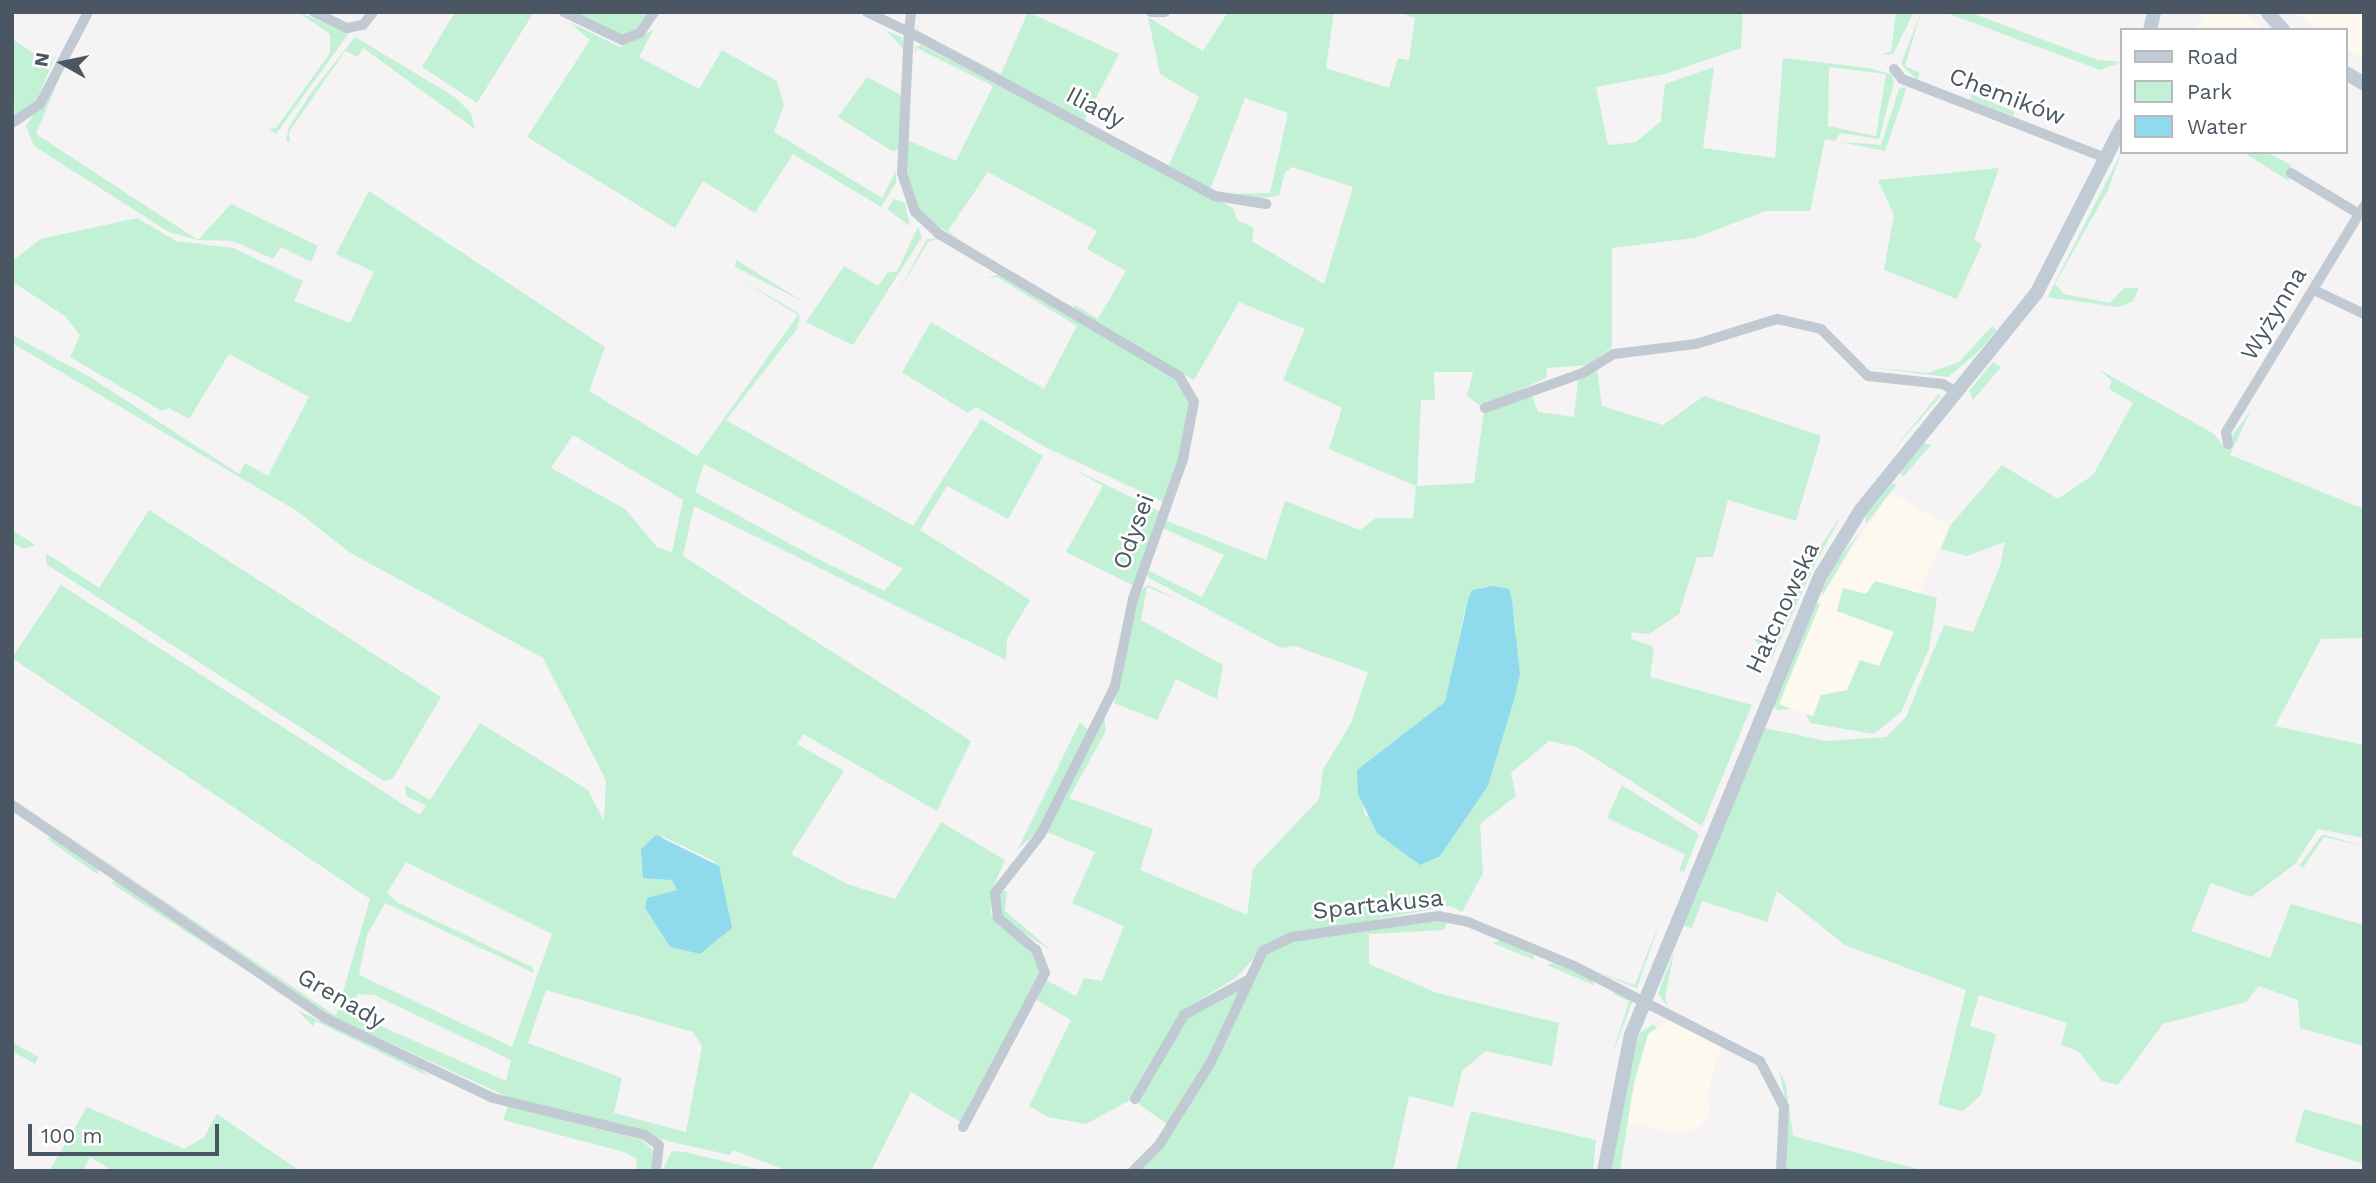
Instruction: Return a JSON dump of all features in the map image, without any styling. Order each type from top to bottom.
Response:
[{"type":"street","points":[[12,122],[40,104],[88,12]]},
{"type":"street","points":[[314,12],[347,28],[363,25],[373,12]]},
{"type":"street","points":[[564,12],[622,40],[640,33],[654,12]]},
{"type":"street","name":"Iliady","points":[[867,12],[1215,196],[1266,204]]},
{"type":"street","name":"Odysei","points":[[911,12],[902,173],[915,212],[939,233],[1175,373],[1194,402],[1183,459],[1133,599],[1115,686],[1041,834],[995,893],[998,918],[1036,950],[1045,973],[963,1127]]},
{"type":"street","points":[[1151,12],[1165,12]]},
{"type":"street","points":[[2267,12],[2281,28]]},
{"type":"street","name":"Chemików","points":[[1894,69],[1902,79],[2109,160]]},
{"type":"street","points":[[2348,74],[2364,84]]},
{"type":"street","name":"Hałcnowska","points":[[1604,1171],[1617,1085],[1645,998],[1826,566],[1860,511],[1958,393],[2047,279],[2109,160],[2120,131]]},
{"type":"street","points":[[2291,173],[2361,210]]},
{"type":"street","name":"Wyżynna","points":[[2228,444],[2226,432],[2361,210]]},
{"type":"street","points":[[2314,290],[2364,314]]},
{"type":"street","points":[[1485,408],[1583,373],[1614,354],[1696,344],[1777,319],[1821,329],[1868,376],[1943,384],[1958,393]]},
{"type":"street","name":"Grenady","points":[[12,805],[325,1018],[493,1098],[645,1135],[659,1144],[656,1171]]},
{"type":"street","name":"Spartakusa","points":[[1133,1171],[1159,1145],[1211,1062],[1256,959],[1282,940],[1438,916],[1476,925],[1645,998],[1737,1045],[1770,1070],[1784,1107],[1780,1171]]},
{"type":"street","name":"Spartakusa","points":[[1135,1099],[1184,1015],[1246,981]]},
{"type":"shaded area","points":[[2197,12],[2244,12],[2261,28],[2195,28],[2204,19]]},
{"type":"shaded area","points":[[2295,12],[2364,12],[2364,59],[2348,51],[2348,28],[2315,28]]},
{"type":"shaded area","points":[[1890,492],[1950,526],[1919,593],[1876,581],[1867,594],[1843,588],[1837,611],[1894,632],[1879,666],[1860,660],[1847,690],[1813,716],[1778,704],[1825,591]]},
{"type":"shaded area","points":[[1669,1020],[1721,1046],[1707,1096],[1710,1112],[1701,1127],[1677,1134],[1626,1121],[1648,1034]]},
{"type":"green space","points":[[298,12],[349,33],[276,134],[268,129],[276,128],[330,53],[330,34]]},
{"type":"green space","points":[[455,12],[534,12],[477,103],[422,67]]},
{"type":"green space","points":[[574,12],[648,12],[640,28],[619,36]]},
{"type":"green space","points":[[1028,12],[1119,54],[1084,121],[917,31],[919,16],[918,31],[1001,74]]},
{"type":"green space","points":[[1140,12],[1203,51],[1228,12],[1334,12],[1326,68],[1389,88],[1398,58],[1409,60],[1415,18],[1398,12],[1743,12],[1741,48],[1665,74],[1596,87],[1608,145],[1636,142],[1661,121],[1665,84],[1714,67],[1703,148],[1775,158],[1783,58],[1869,68],[1891,74],[1894,82],[1879,139],[1840,133],[1835,141],[1825,139],[1810,211],[1765,211],[1695,238],[1612,248],[1612,347],[1589,365],[1547,368],[1546,378],[1482,407],[1467,396],[1473,372],[1434,372],[1435,400],[1421,400],[1417,486],[1474,483],[1484,411],[1530,391],[1538,412],[1574,417],[1578,381],[1597,369],[1602,406],[1663,425],[1704,396],[1821,436],[1796,521],[1728,500],[1713,557],[1697,557],[1679,614],[1649,634],[1632,632],[1631,639],[1654,647],[1650,677],[1752,705],[1702,826],[1577,747],[1549,741],[1511,773],[1516,796],[1480,824],[1483,873],[1462,912],[1450,906],[1324,929],[1261,950],[1237,977],[1189,1007],[1132,1099],[1086,1124],[1048,1117],[1029,1106],[1071,1020],[1035,999],[1046,980],[1076,996],[1084,978],[1102,981],[1124,926],[1072,903],[1095,852],[1047,832],[1104,716],[1106,731],[1069,798],[1153,829],[1140,870],[1247,915],[1253,869],[1319,799],[1323,770],[1351,723],[1368,672],[1295,646],[1281,648],[1149,578],[1146,575],[1153,558],[1149,571],[1202,597],[1224,555],[1162,528],[1173,500],[1167,521],[1266,560],[1285,501],[1360,530],[1376,518],[1413,518],[1416,486],[1329,449],[1342,408],[1283,380],[1305,329],[1239,302],[1194,380],[1072,311],[1075,305],[1098,319],[1126,271],[1087,249],[1097,231],[988,172],[948,231],[981,256],[920,213],[907,185],[907,140],[956,161],[993,86],[917,48],[916,55],[915,47],[921,45],[1233,208],[1237,220],[1254,228],[1252,241],[1324,284],[1353,187],[1292,167],[1285,172],[1279,196],[1249,199],[1232,194],[1270,193],[1288,113],[1245,98],[1210,190],[1168,167],[1199,97],[1160,74],[1148,17]],"holes":[[[1829,67],[1886,74],[1876,136],[1828,126]],[[1482,587],[1509,589],[1516,628],[1514,700],[1488,786],[1440,856],[1365,815],[1357,770],[1446,702],[1464,614]]]},
{"type":"green space","points":[[1914,12],[1893,54],[1880,55],[1891,51],[1896,14]]},
{"type":"green space","points":[[1921,12],[1905,66],[1920,73],[1917,80],[1901,64]]},
{"type":"green space","points":[[1944,12],[1969,12],[2098,60],[2120,62],[2100,70]]},
{"type":"green space","points":[[569,22],[620,47],[654,29],[639,57],[699,89],[722,50],[777,81],[784,105],[774,132],[882,198],[896,171],[896,183],[881,207],[793,154],[755,213],[703,181],[675,228],[527,137],[590,40]]},
{"type":"green space","points":[[887,31],[901,37],[905,45],[899,150],[892,151],[838,117],[867,77],[901,95],[904,50]]},
{"type":"green space","points":[[355,37],[455,97],[471,113],[475,129],[363,48],[358,57],[345,51],[289,132],[290,143],[286,140],[289,127],[313,90]]},
{"type":"green space","points":[[12,39],[50,64],[56,54],[37,100],[15,117]]},
{"type":"green space","points":[[65,64],[36,134],[198,240],[169,232],[34,146],[26,126]]},
{"type":"green space","points":[[1907,87],[1885,151],[1841,142],[1881,145],[1899,89]]},
{"type":"green space","points":[[1971,94],[2015,112],[2013,116],[1971,100]]},
{"type":"green space","points":[[2121,154],[2108,190],[2055,284],[2064,294],[2110,303],[2124,288],[2139,288],[2133,301],[2119,307],[2048,296]]},
{"type":"green space","points":[[2246,154],[2271,154],[2291,165],[2289,181]]},
{"type":"green space","points":[[1999,168],[1974,240],[1982,244],[1957,299],[1884,270],[1894,215],[1878,180]]},
{"type":"green space","points":[[369,191],[605,347],[589,391],[697,456],[798,315],[733,275],[797,312],[800,317],[797,329],[726,420],[913,526],[981,419],[1043,456],[1008,519],[947,486],[920,530],[1030,600],[1007,639],[1006,660],[694,506],[683,556],[971,741],[937,811],[803,734],[797,744],[844,771],[791,854],[847,884],[895,899],[941,822],[1005,860],[991,892],[991,914],[1038,959],[1041,973],[962,1123],[911,1092],[871,1171],[788,1171],[733,1150],[730,1155],[672,1142],[515,1100],[333,1017],[12,798],[336,1016],[370,899],[12,658],[61,585],[420,815],[426,805],[406,796],[405,785],[430,800],[480,723],[588,790],[604,821],[606,780],[543,658],[349,552],[297,511],[12,343],[12,335],[90,377],[239,474],[245,463],[268,476],[309,397],[229,354],[189,419],[169,408],[162,411],[70,357],[80,335],[65,316],[13,282],[12,261],[41,239],[137,218],[176,241],[233,248],[303,281],[294,301],[350,323],[374,272],[336,254]],"holes":[[[573,435],[683,500],[672,552],[657,547],[625,509],[551,468]],[[704,464],[903,569],[884,591],[822,561],[695,492]],[[662,836],[714,861],[732,928],[700,954],[670,947],[645,908],[677,890]],[[406,862],[552,934],[512,1047],[359,975],[367,935],[385,903],[534,973],[532,967],[397,902],[387,893]],[[546,990],[693,1032],[702,1046],[686,1132],[614,1113],[622,1078],[528,1043]],[[358,994],[374,995],[511,1060],[506,1081],[353,1014],[350,1007]]]},
{"type":"green space","points":[[894,199],[905,203],[910,226],[887,209]]},
{"type":"green space","points":[[231,204],[318,246],[311,262],[281,247],[273,259],[233,241],[198,240]]},
{"type":"green space","points":[[918,227],[922,237],[853,345],[806,322],[844,266],[878,286],[888,272],[897,272]]},
{"type":"green space","points":[[941,238],[928,242],[896,296],[927,239]]},
{"type":"green space","points":[[736,260],[804,302],[735,267]]},
{"type":"green space","points":[[999,274],[1179,381],[1190,398],[1187,434],[1164,502],[1047,448],[976,407],[968,413],[902,372],[931,322],[1044,389],[1077,326],[997,277],[987,278]]},
{"type":"green space","points":[[1992,326],[1997,330],[1979,351],[1948,377],[1867,367],[1928,373],[1959,362]]},
{"type":"green space","points":[[1993,362],[2001,367],[1973,400],[1969,391]]},
{"type":"green space","points":[[2100,370],[2214,434],[2224,447],[2251,410],[2230,455],[2364,509],[2364,638],[2321,639],[2275,726],[2364,745],[2364,838],[2318,829],[2295,864],[2251,897],[2211,883],[2191,931],[2270,958],[2291,904],[2364,925],[2364,1046],[2300,1028],[2298,1000],[2259,986],[2246,1002],[2163,1024],[2118,1085],[2102,1081],[2078,1051],[2061,1045],[2067,1023],[1979,995],[1970,1026],[1996,1034],[1981,1095],[1963,1111],[1938,1105],[1966,990],[1845,945],[1777,891],[1767,922],[1702,901],[1692,928],[1682,925],[1760,727],[1826,741],[1886,737],[1906,717],[1944,625],[1973,632],[2000,566],[2005,542],[1967,556],[1941,549],[1950,526],[2002,465],[2058,499],[2093,475],[2133,403],[2109,389],[2112,381]]},
{"type":"green space","points":[[1939,394],[1940,397],[1890,453]]},
{"type":"green space","points":[[1924,443],[1931,445],[1903,477],[1900,473]]},
{"type":"green space","points":[[1072,468],[1159,511],[1134,586],[1066,552],[1103,486]]},
{"type":"green space","points":[[1891,484],[1897,484],[1866,524],[1866,515]]},
{"type":"green space","points":[[149,510],[441,697],[393,778],[384,781],[46,564],[46,553],[99,588]]},
{"type":"green space","points":[[1843,513],[1817,560],[1771,660],[1754,639],[1774,641],[1815,554]]},
{"type":"green space","points":[[12,530],[35,545],[23,549],[12,542]]},
{"type":"green space","points":[[1859,533],[1824,595],[1821,591],[1836,562]]},
{"type":"green space","points":[[1875,581],[1937,598],[1929,649],[1901,712],[1874,734],[1810,723],[1806,714],[1813,716],[1821,695],[1847,690],[1860,660],[1879,666],[1894,632],[1837,611],[1843,588],[1866,594]]},
{"type":"green space","points":[[1148,585],[1179,600],[1147,587],[1141,620],[1223,665],[1217,699],[1176,679],[1157,720],[1114,703],[1140,590]]},
{"type":"green space","points":[[1816,603],[1820,604],[1779,704],[1791,709],[1777,710],[1772,704]]},
{"type":"green space","points":[[1080,722],[1089,731],[1036,833],[1018,849]]},
{"type":"green space","points":[[1622,785],[1699,834],[1684,872],[1679,871],[1685,854],[1607,818]]},
{"type":"green space","points":[[53,836],[99,870],[97,874],[47,839]]},
{"type":"green space","points":[[2321,836],[2364,846],[2324,837],[2303,868],[2299,866]]},
{"type":"green space","points":[[116,880],[256,977],[111,883]]},
{"type":"green space","points":[[1000,891],[1007,891],[1005,911],[1052,951],[1005,921],[997,908]]},
{"type":"green space","points":[[1662,916],[1637,988],[1594,971],[1635,985]]},
{"type":"green space","points":[[1437,919],[1447,923],[1444,930],[1369,934],[1369,964],[1437,993],[1559,1023],[1552,1066],[1486,1051],[1462,1071],[1453,1107],[1409,1096],[1393,1171],[1138,1171],[1161,1147],[1265,952],[1304,937]]},
{"type":"green space","points":[[1502,940],[1534,955],[1534,960],[1492,943]]},
{"type":"green space","points":[[1674,952],[1665,998],[1669,1008],[1658,994]]},
{"type":"green space","points":[[1553,963],[1592,978],[1594,985],[1546,965]]},
{"type":"green space","points":[[1231,987],[1240,990],[1231,1019],[1168,1125],[1136,1102],[1180,1024]]},
{"type":"green space","points":[[1618,990],[1633,1000],[1611,1058],[1629,1001],[1613,994]]},
{"type":"green space","points":[[297,1010],[420,1069],[430,1077],[316,1021],[313,1026]]},
{"type":"green space","points":[[1653,1024],[1657,1028],[1648,1034],[1634,1082],[1620,1171],[1611,1171],[1631,1059],[1640,1033]]},
{"type":"green space","points":[[12,1042],[38,1057],[35,1064],[12,1051]]},
{"type":"green space","points":[[1779,1070],[1786,1085],[1793,1136],[1925,1171],[1784,1171],[1787,1109]]},
{"type":"green space","points":[[508,1106],[642,1140],[656,1154],[652,1171],[637,1171],[636,1158],[624,1152],[503,1120]]},
{"type":"green space","points":[[87,1107],[184,1149],[204,1137],[217,1114],[300,1171],[113,1171],[90,1157],[83,1171],[49,1171]]},
{"type":"green space","points":[[2304,1109],[2364,1126],[2364,1164],[2295,1142]]},
{"type":"green space","points":[[1471,1111],[1596,1140],[1593,1171],[1456,1171]]},
{"type":"green space","points":[[672,1151],[684,1152],[766,1171],[662,1171]]},
{"type":"water","points":[[1492,586],[1509,589],[1512,601],[1520,674],[1514,700],[1488,786],[1440,856],[1420,865],[1377,833],[1358,794],[1357,770],[1445,702],[1472,590]]},
{"type":"water","points":[[656,835],[719,866],[732,928],[700,954],[670,947],[645,908],[647,898],[677,890],[672,880],[643,878],[641,849]]}]
